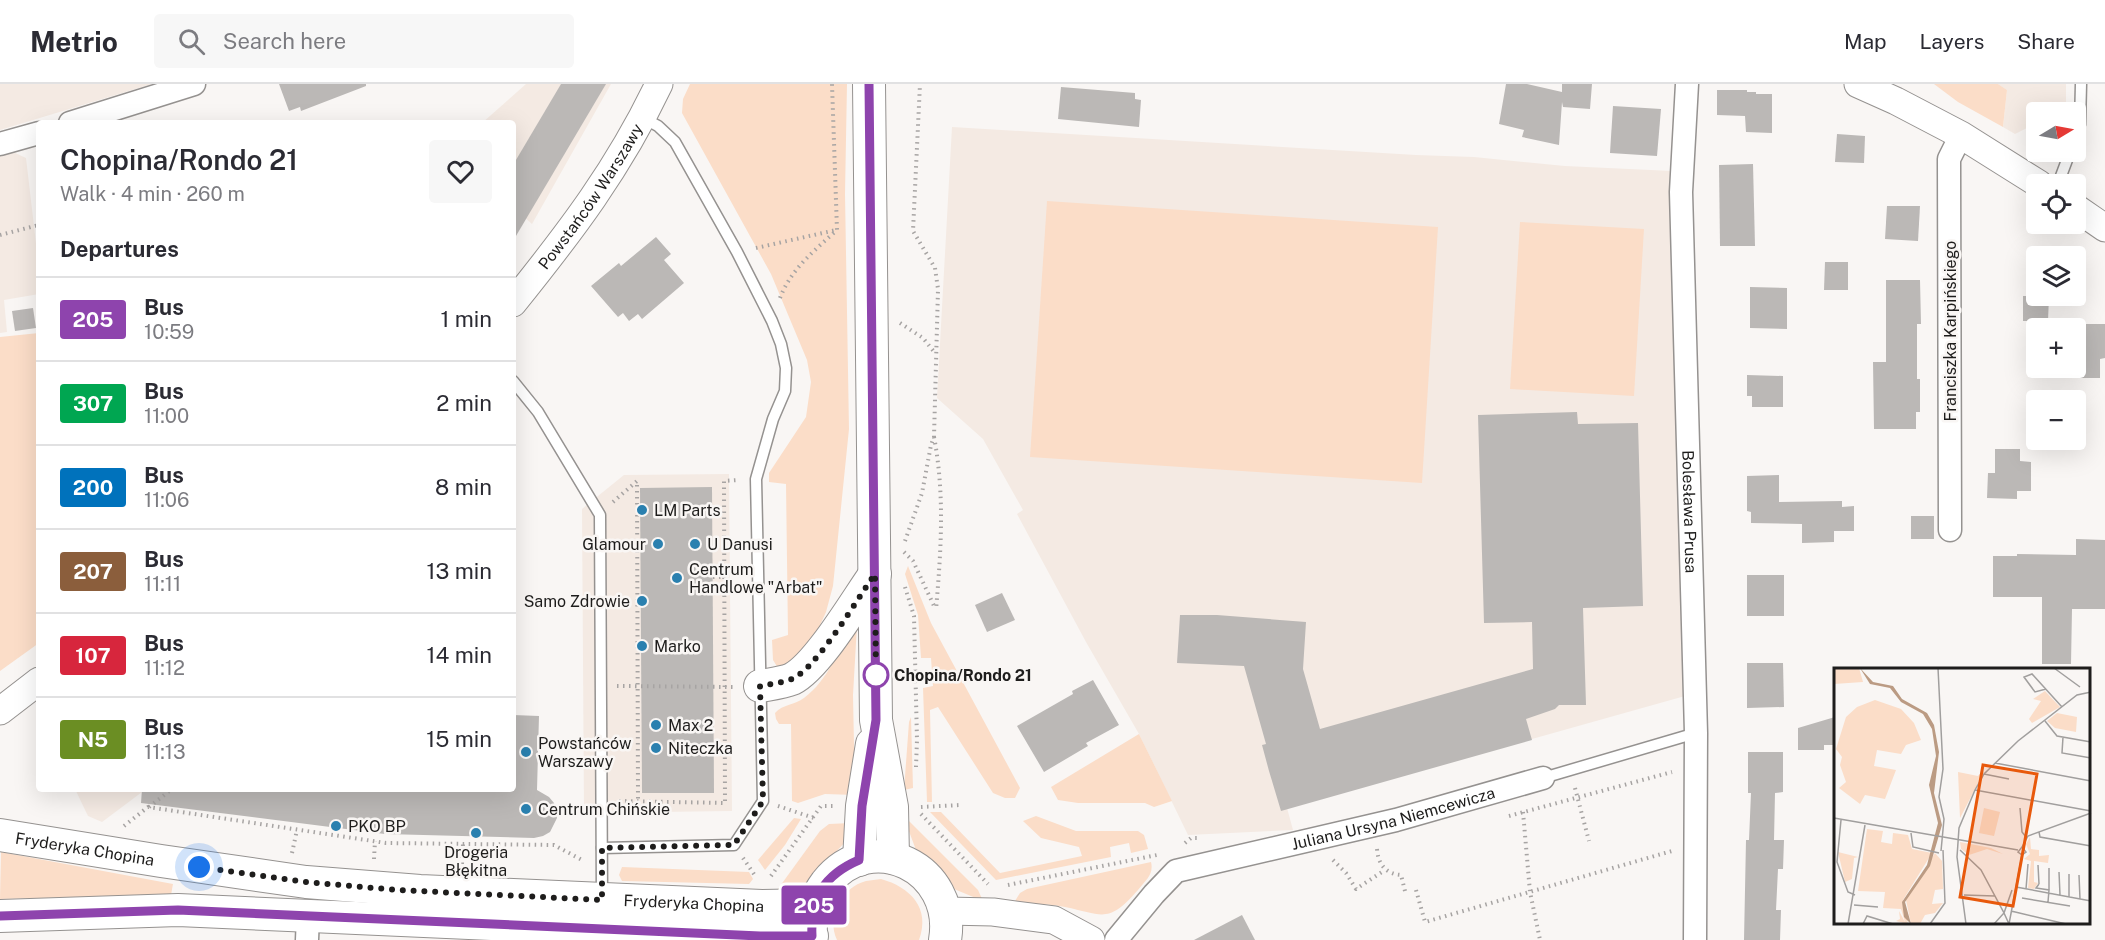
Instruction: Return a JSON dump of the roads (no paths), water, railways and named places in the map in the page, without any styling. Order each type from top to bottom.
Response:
[{"type":"main road","points":[[859,860],[862,806],[876,720],[869,84]]},
{"type":"main road","points":[[760,686],[777,684],[793,678],[809,667],[875,574]]},
{"type":"main road","points":[[876,720],[892,807],[893,858]]},
{"type":"main road","name":"Fryderyka Chopina","points":[[0,835],[306,882],[420,891],[602,900],[762,897],[814,905]]},
{"type":"main road","points":[[812,938],[811,921],[820,890],[844,866],[876,857],[893,858],[911,865],[927,876],[939,892],[946,925]]},
{"type":"main road","name":"Fryderyka Chopina","points":[[0,916],[178,910],[308,928],[812,938]]},
{"type":"street","points":[[80,120],[194,84]]},
{"type":"street","name":"Powstańców Warszawy","points":[[516,299],[590,205],[643,118],[659,84]]},
{"type":"street","name":"Bolesława Prusa","points":[[1687,84],[1681,192],[1696,733],[1695,940]]},
{"type":"street","points":[[1858,84],[1961,135],[2026,176]]},
{"type":"street","points":[[0,144],[36,134]]},
{"type":"street","name":"Franciszka Karpińskiego","points":[[1950,530],[1949,159],[1961,135]]},
{"type":"street","points":[[2086,215],[2105,228]]},
{"type":"street","points":[[0,711],[36,683]]},
{"type":"street","name":"Juliana Ursyna Niemcewicza","points":[[1116,940],[1176,871],[1396,820],[1543,778]]},
{"type":"street","points":[[946,925],[993,912],[1054,920],[1089,939]]},
{"type":"street","points":[[1047,940],[1089,939]]},
{"type":"lane","points":[[2081,84],[2081,102]]},
{"type":"lane","points":[[602,848],[734,845],[763,801],[756,479],[773,419],[785,391],[786,368],[781,344],[772,321],[737,252],[675,142],[658,126],[643,118]]},
{"type":"lane","points":[[516,385],[538,412],[600,515],[602,900]]},
{"type":"lane","name":"Juliana Ursyna Niemcewicza","points":[[1543,778],[1696,733]]},
{"type":"place","name":"LM Parts","points":[[642,510]]},
{"type":"place","name":"Glamour","points":[[658,544]]},
{"type":"place","name":"U Danusi","points":[[695,544]]},
{"type":"place","name":"Centrum Handlowe \"Arbat\"","points":[[677,578]]},
{"type":"place","name":"Samo Zdrowie","points":[[642,601]]},
{"type":"place","name":"Marko","points":[[642,646]]},
{"type":"place","name":"Chopina/Rondo 21","points":[[876,675]]},
{"type":"place","name":"Max 2","points":[[656,725]]},
{"type":"place","name":"Niteczka","points":[[656,748]]},
{"type":"place","name":"Powstańców Warszawy","points":[[526,752]]},
{"type":"place","name":"Centrum Chińskie","points":[[526,809]]},
{"type":"place","name":"PKO BP","points":[[336,826]]},
{"type":"place","name":"Drogeria Błękitna","points":[[476,833]]}]
